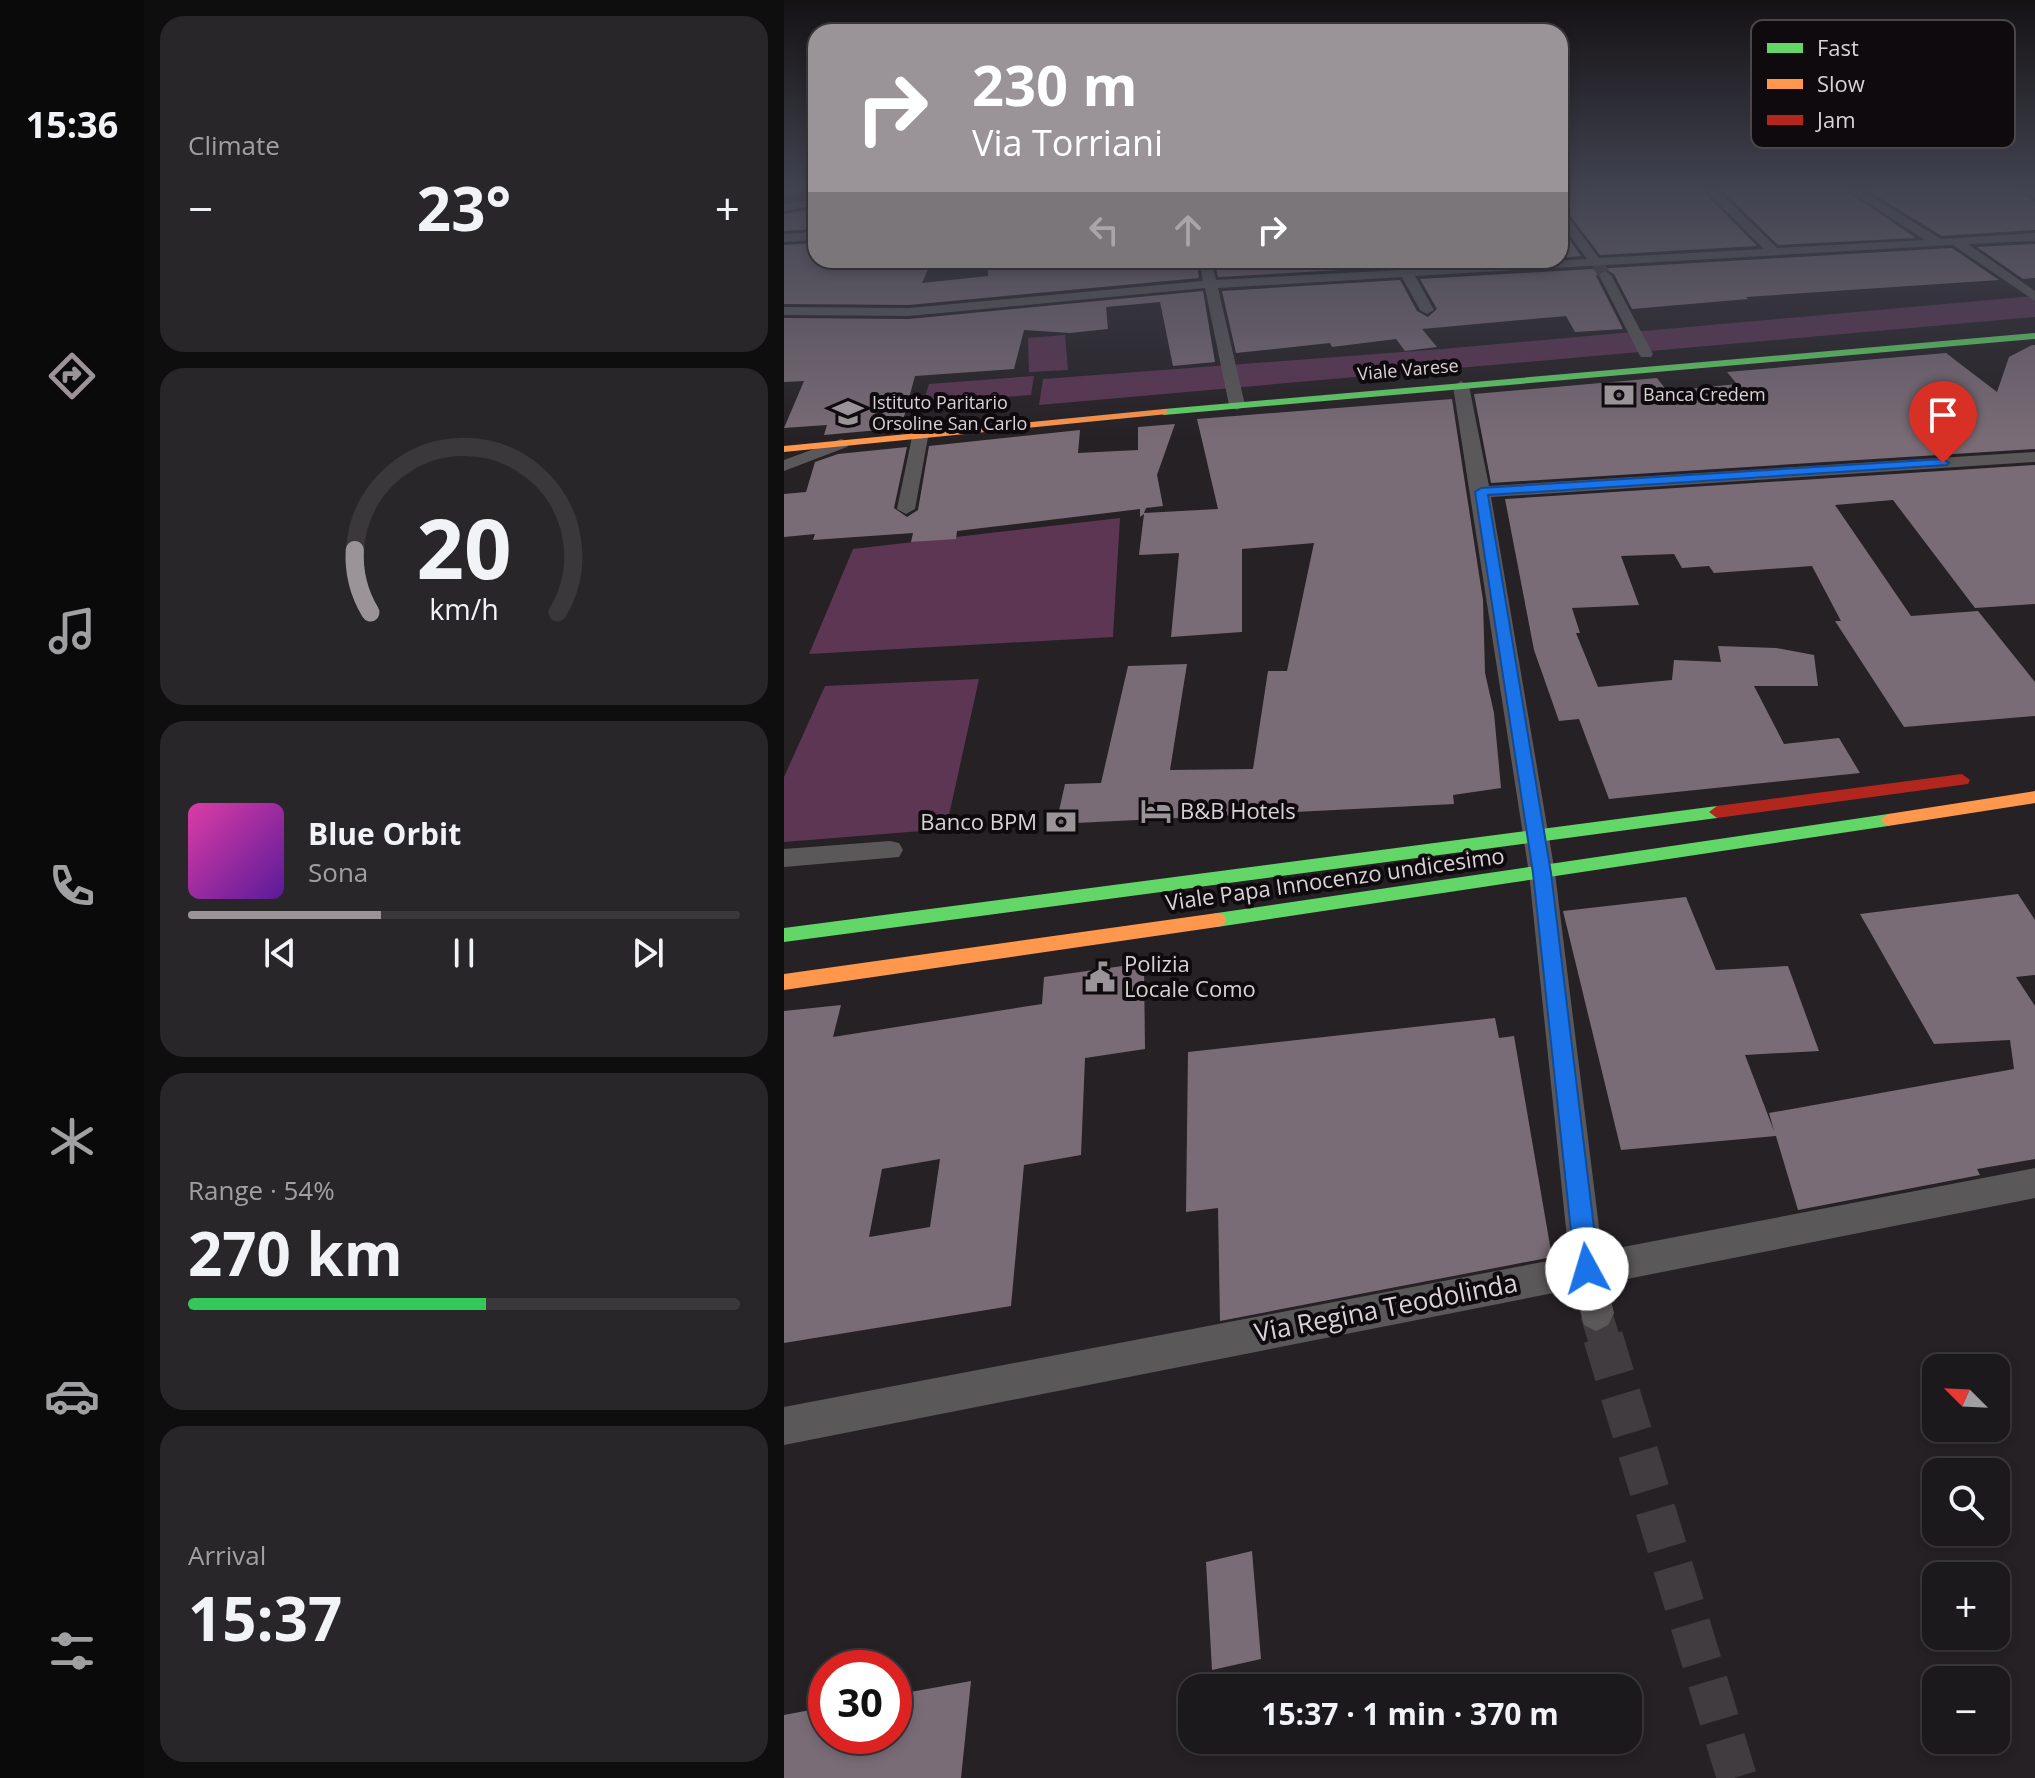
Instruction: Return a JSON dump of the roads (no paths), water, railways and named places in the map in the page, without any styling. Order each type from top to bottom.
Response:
[{"type":"main road","name":"Viale Varese","points":[[784,449],[920,437],[1235,398],[1461,386],[2035,336]]},
{"type":"main road","name":"Viale Papa Innocenzo undicesimo","points":[[784,935],[1976,778]]},
{"type":"main road","name":"Viale Papa Innocenzo undicesimo","points":[[784,982],[1542,873],[2035,797]]},
{"type":"street","points":[[1208,273],[1235,398]]},
{"type":"street","points":[[784,311],[909,312],[1211,285],[1457,273]]},
{"type":"street","points":[[1603,273],[1646,354]]},
{"type":"street","points":[[2000,273],[2035,297]]},
{"type":"street","points":[[1407,274],[1427,310]]},
{"type":"street","points":[[1461,386],[1542,873],[1587,1269],[1596,1313]]},
{"type":"street","points":[[906,509],[920,437]]},
{"type":"street","points":[[784,466],[841,444]]},
{"type":"street","points":[[1481,492],[2035,457]]},
{"type":"street","points":[[784,858],[890,850]]},
{"type":"street","name":"Via Regina Teodolinda","points":[[784,1426],[2035,1183]]},
{"type":"tunnel","points":[[1596,1313],[1604,1339]]},
{"type":"tunnel","points":[[1603,1337],[1737,1778]]},
{"type":"place","name":"Banca Credem","points":[[1619,395]]},
{"type":"place","name":"Istituto Paritario Orsoline San Carlo","points":[[848,413]]},
{"type":"place","name":"B&B Hotels","points":[[1156,811]]},
{"type":"place","name":"Banco BPM","points":[[1061,822]]},
{"type":"place","name":"Polizia Locale Como","points":[[1100,977]]}]
